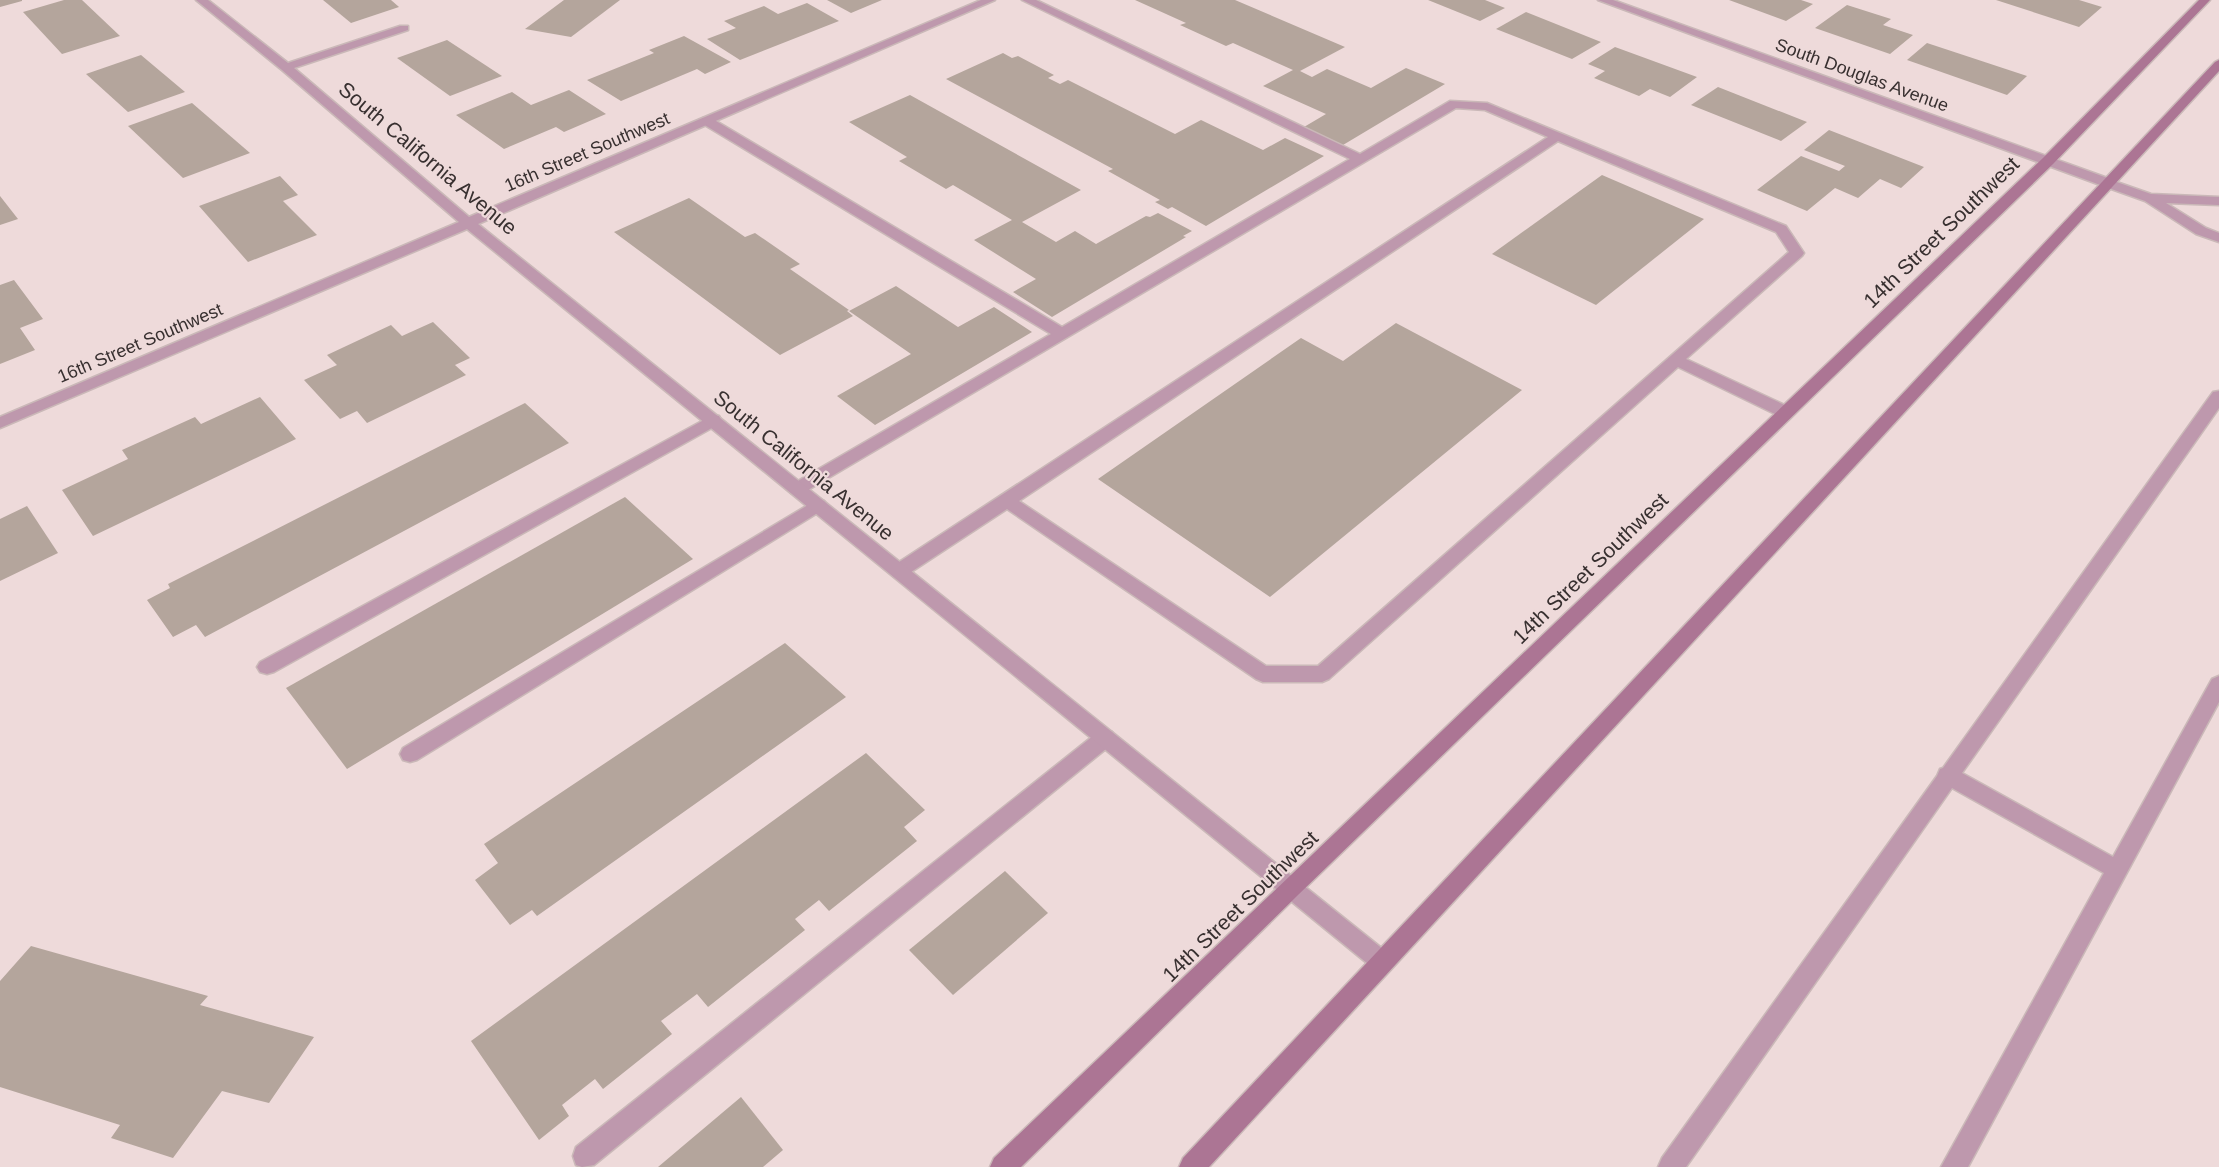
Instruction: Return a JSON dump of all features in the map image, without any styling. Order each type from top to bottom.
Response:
[{"type":"main road","name":"14th Street Southwest","points":[[1003,1167],[1290,888],[2048,161],[2200,1]]},
{"type":"main road","points":[[1192,1167],[1381,961],[2219,64]]},
{"type":"street","name":"South California Avenue","points":[[201,0],[286,68],[468,223],[1381,961]]},
{"type":"street","name":"16th Street Southwest","points":[[0,423],[990,0]]},
{"type":"street","points":[[1027,0],[1360,159]]},
{"type":"street","name":"South Douglas Avenue","points":[[1603,0],[2150,198]]},
{"type":"street","points":[[286,68],[404,28]]},
{"type":"street","points":[[797,489],[1454,104],[1487,107],[1781,229],[1797,252],[1322,674],[1263,674],[1007,501]]},
{"type":"street","points":[[707,121],[1062,334]]},
{"type":"street","points":[[899,571],[1557,136]]},
{"type":"street","points":[[2150,198],[2219,201]]},
{"type":"street","points":[[2150,198],[2201,231],[2219,238]]},
{"type":"street","points":[[1675,360],[1785,412]]},
{"type":"street","points":[[1671,1167],[2219,396]]},
{"type":"street","points":[[267,667],[713,420]]},
{"type":"street","points":[[410,753],[818,505]]},
{"type":"street","points":[[1954,1167],[2219,684]]},
{"type":"street","points":[[585,1156],[1105,738]]},
{"type":"street","points":[[1947,776],[2117,870]]},
{"type":"building","points":[[0,0],[22,0],[22,1],[0,7]]},
{"type":"building","points":[[64,0],[82,0],[120,36],[62,54],[23,12]]},
{"type":"building","points":[[323,0],[391,0],[399,7],[351,23]]},
{"type":"building","points":[[564,0],[620,0],[571,37],[525,29]]},
{"type":"building","points":[[827,0],[882,0],[851,13]]},
{"type":"building","points":[[1135,0],[1235,0],[1345,47],[1300,71],[1312,77],[1327,69],[1371,88],[1406,68],[1445,84],[1343,145],[1304,127],[1326,114],[1263,86],[1293,70],[1233,43],[1226,46],[1180,25],[1186,23]]},
{"type":"building","points":[[1428,0],[1485,0],[1505,8],[1480,21]]},
{"type":"building","points":[[1729,0],[1801,0],[1813,4],[1786,21]]},
{"type":"building","points":[[1996,0],[2079,0],[2102,7],[2079,27]]},
{"type":"building","points":[[807,3],[839,21],[740,60],[707,39],[736,28],[724,21],[764,6],[778,14]]},
{"type":"building","points":[[1847,5],[1891,19],[1883,25],[1913,35],[1890,54],[1815,28]]},
{"type":"building","points":[[1526,12],[1601,42],[1572,59],[1496,29]]},
{"type":"building","points":[[684,36],[731,62],[705,74],[697,69],[621,101],[587,80],[654,53],[649,50]]},
{"type":"building","points":[[447,40],[502,76],[450,96],[397,58]]},
{"type":"building","points":[[1927,43],[2027,76],[2007,95],[1907,60]]},
{"type":"building","points":[[1615,47],[1697,77],[1670,97],[1650,89],[1639,96],[1594,78],[1605,71],[1588,64]]},
{"type":"building","points":[[1003,53],[1012,58],[1018,56],[1054,75],[1048,78],[1060,84],[1068,80],[1175,134],[1201,120],[1263,150],[1285,138],[1324,156],[1206,226],[1172,207],[1168,209],[1155,202],[1160,200],[1108,171],[1113,169],[946,79]]},
{"type":"building","points":[[141,55],[185,92],[128,112],[86,74]]},
{"type":"building","points":[[1718,87],[1807,122],[1781,141],[1691,105]]},
{"type":"building","points":[[569,90],[606,114],[564,132],[556,127],[504,149],[456,115],[512,92],[531,105]]},
{"type":"building","points":[[910,95],[1081,190],[1022,222],[1056,242],[1075,231],[1096,244],[1146,216],[1150,217],[1158,213],[1192,231],[1183,236],[1186,237],[1052,317],[1013,292],[1036,279],[974,240],[1012,220],[953,185],[946,189],[899,161],[907,157],[849,122]]},
{"type":"building","points":[[192,103],[250,153],[183,178],[128,126]]},
{"type":"building","points":[[1829,130],[1924,167],[1901,188],[1880,179],[1858,198],[1835,188],[1807,211],[1757,190],[1801,156],[1839,171],[1845,166],[1804,150]]},
{"type":"building","points":[[1602,175],[1704,219],[1596,305],[1492,254]]},
{"type":"building","points":[[280,176],[298,195],[283,201],[317,235],[248,262],[199,206]]},
{"type":"building","points":[[0,196],[18,219],[0,225]]},
{"type":"building","points":[[689,198],[745,237],[755,233],[800,264],[790,269],[849,310],[847,311],[853,316],[780,355],[614,232]]},
{"type":"building","points":[[14,280],[43,319],[20,328],[35,350],[0,364],[0,285]]},
{"type":"building","points":[[896,286],[958,327],[994,307],[1032,332],[875,425],[837,396],[911,354],[849,311]]},
{"type":"building","points":[[433,322],[470,358],[455,365],[466,375],[367,423],[357,411],[340,419],[304,380],[337,365],[327,355],[391,325],[402,336]]},
{"type":"building","points":[[1396,323],[1522,390],[1270,597],[1098,479],[1301,338],[1343,361]]},
{"type":"building","points":[[260,397],[296,439],[93,536],[62,490],[128,459],[122,450],[195,417],[201,424]]},
{"type":"building","points":[[525,403],[569,443],[205,637],[196,625],[173,637],[147,600],[170,588],[168,584]]},
{"type":"building","points":[[625,497],[693,559],[347,769],[286,688]]},
{"type":"building","points":[[27,506],[58,553],[0,581],[0,519]]},
{"type":"building","points":[[785,643],[846,697],[537,916],[532,910],[510,925],[475,880],[498,863],[484,844]]},
{"type":"building","points":[[866,753],[925,810],[904,827],[917,841],[829,911],[819,900],[795,919],[805,930],[708,1007],[697,994],[661,1021],[672,1034],[603,1089],[595,1079],[562,1105],[569,1116],[539,1140],[471,1041]]},
{"type":"building","points":[[1005,871],[1048,913],[953,995],[909,950]]},
{"type":"building","points":[[31,946],[208,996],[200,1005],[314,1037],[269,1103],[222,1091],[173,1158],[111,1138],[120,1125],[0,1087],[0,981]]},
{"type":"building","points":[[741,1097],[783,1150],[763,1167],[658,1167]]}]
